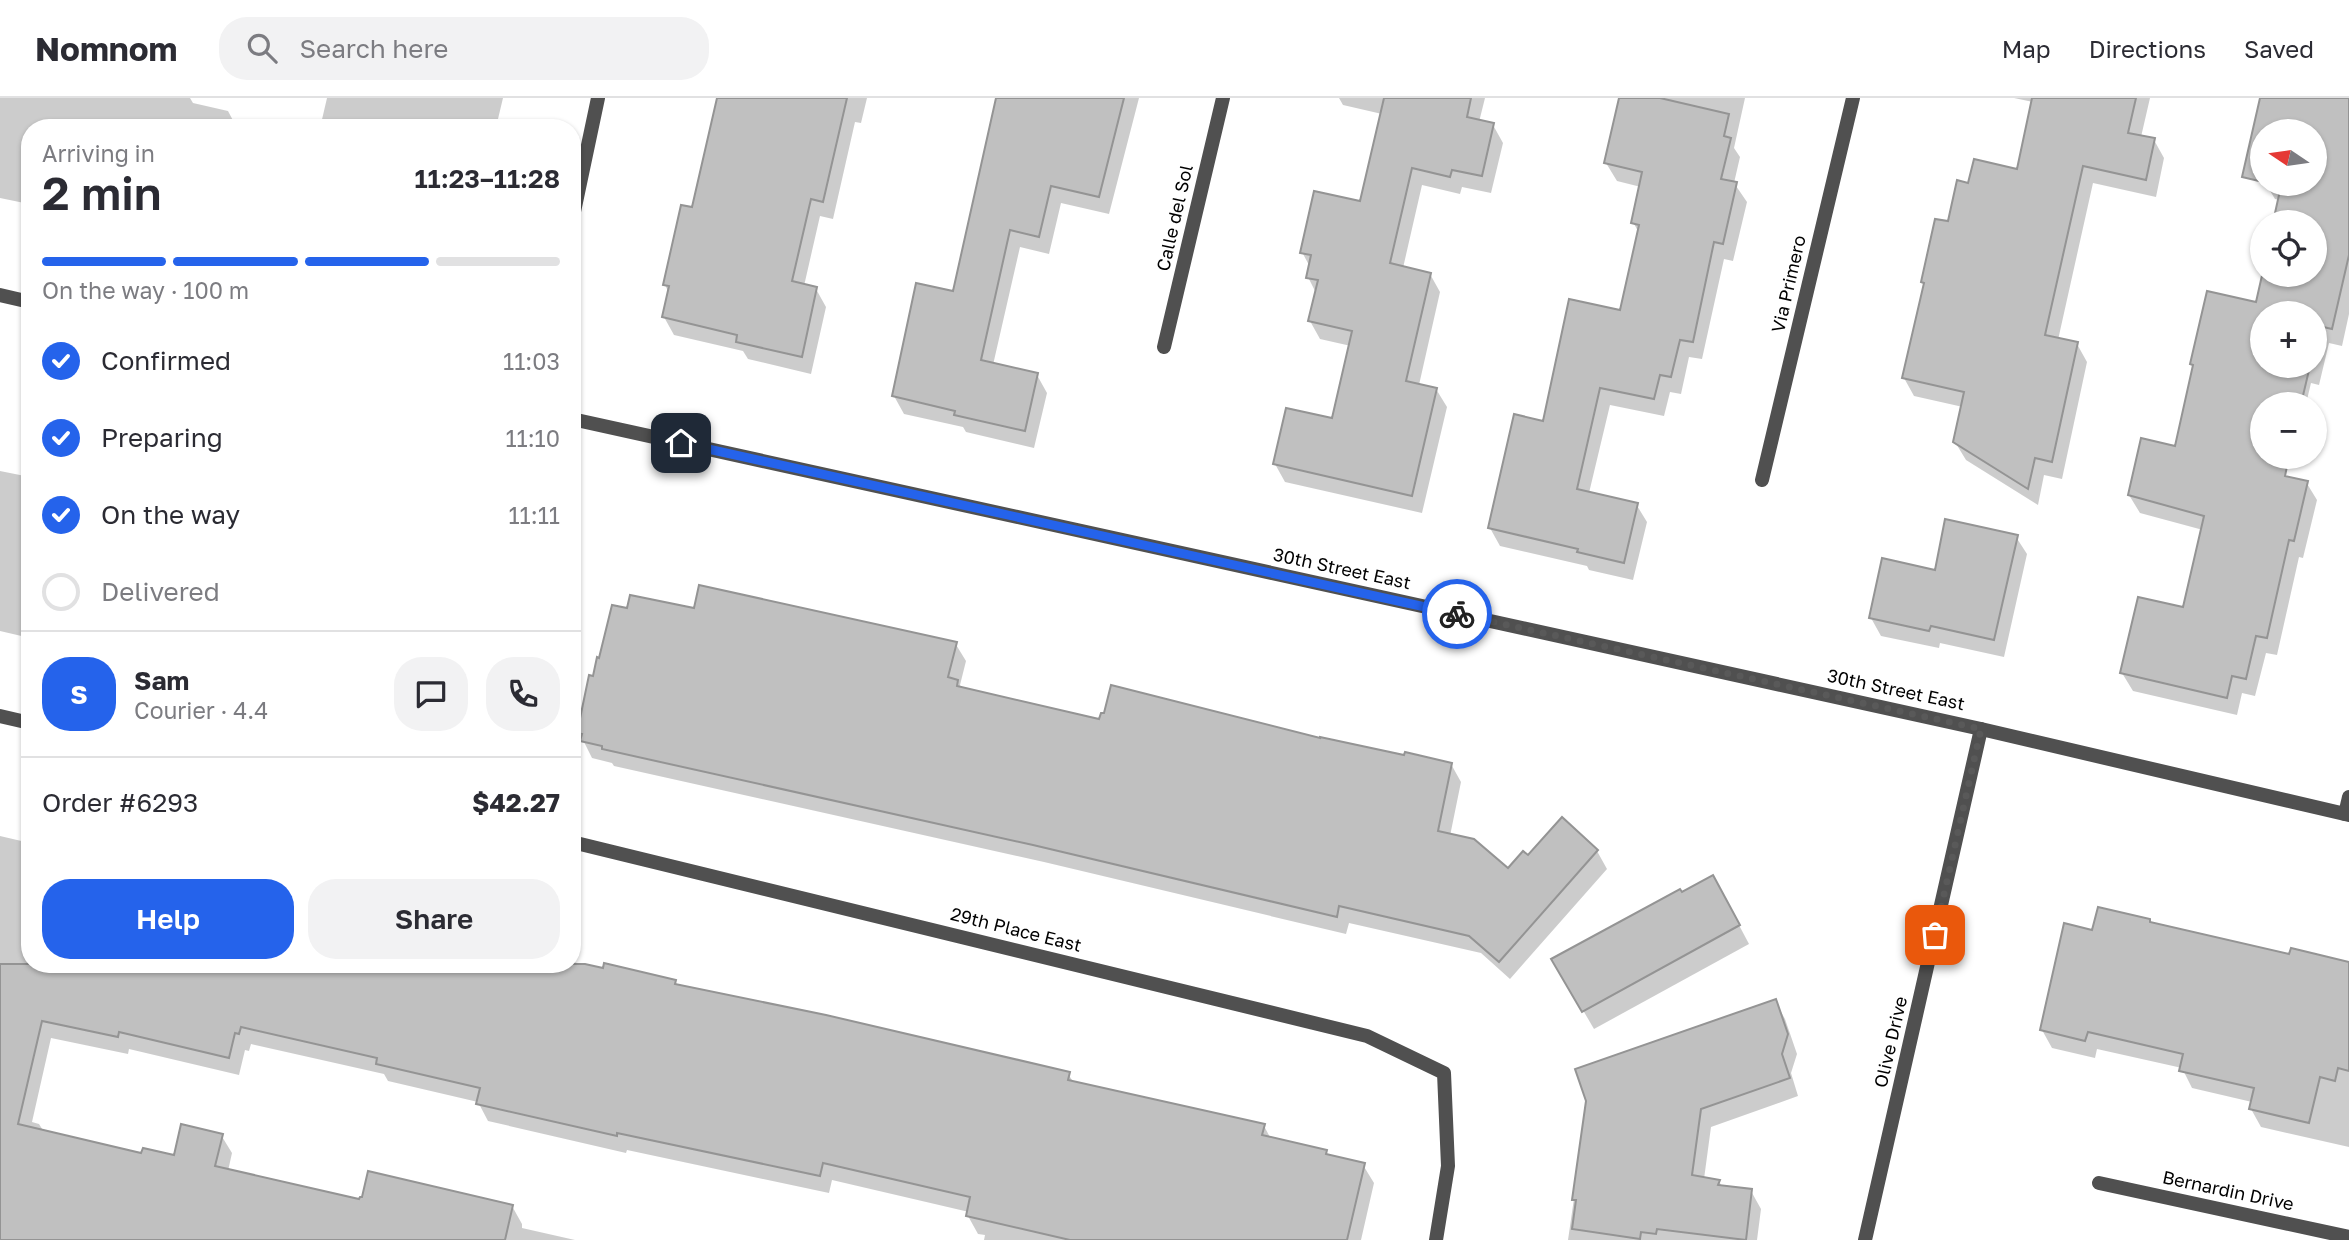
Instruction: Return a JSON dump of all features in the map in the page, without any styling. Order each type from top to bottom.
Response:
[{"type":"street","points":[[581,178],[598,98]]},
{"type":"street","name":"Calle del Sol","points":[[1164,347],[1223,98]]},
{"type":"street","name":"Via Primero","points":[[1762,480],[1853,98]]},
{"type":"street","points":[[0,296],[21,300]]},
{"type":"street","name":"30th Street East","points":[[581,421],[1981,729],[2347,815]]},
{"type":"street","points":[[0,716],[21,721]]},
{"type":"street","name":"Olive Drive","points":[[1865,1240],[1981,729]]},
{"type":"street","points":[[2347,815],[2349,797]]},
{"type":"street","name":"29th Place East","points":[[581,844],[1367,1036],[1444,1073],[1448,1166],[1436,1240]]},
{"type":"street","name":"Bernardin Drive","points":[[2099,1183],[2349,1237]]},
{"type":"building","points":[[717,98],[847,98],[823,202],[811,199],[792,281],[817,287],[802,357],[736,342],[737,335],[662,317],[669,286],[663,285],[681,205],[692,207]]},
{"type":"building","points":[[996,98],[1124,98],[1099,197],[1051,186],[1039,237],[1010,230],[981,360],[1038,373],[1025,431],[954,415],[955,411],[892,396],[916,283],[953,291]]},
{"type":"building","points":[[1384,98],[1471,98],[1467,117],[1494,123],[1482,176],[1452,170],[1450,177],[1412,168],[1390,263],[1431,273],[1406,381],[1437,388],[1412,496],[1273,464],[1286,408],[1332,418],[1352,331],[1308,321],[1318,280],[1306,278],[1311,255],[1300,253],[1314,191],[1360,201]]},
{"type":"building","points":[[1619,98],[1660,98],[1729,114],[1724,136],[1731,138],[1721,179],[1737,182],[1723,244],[1714,242],[1693,342],[1680,340],[1671,377],[1660,375],[1654,399],[1600,388],[1577,489],[1638,503],[1624,563],[1488,528],[1514,414],[1543,421],[1569,299],[1620,310],[1639,225],[1631,223],[1642,172],[1604,163]]},
{"type":"building","points":[[2032,98],[2136,98],[2128,133],[2155,138],[2146,180],[2083,166],[2045,335],[2078,342],[2052,462],[2035,458],[2028,489],[1953,442],[1964,392],[1902,378],[1924,283],[1921,282],[1935,219],[1948,221],[1957,180],[1968,183],[1974,159],[2017,169]]},
{"type":"building","points":[[2260,98],[2349,98],[2349,255],[2332,329],[2327,328],[2327,301],[2256,301],[2259,287],[2327,287],[2327,210],[2276,210],[2279,196],[2328,196],[2328,119],[2255,119]]},
{"type":"building","points":[[2250,142],[2250,179],[2242,177]]},
{"type":"building","points":[[2207,291],[2252,301],[2250,378],[2307,378],[2304,392],[2250,392],[2250,469],[2286,469],[2285,476],[2308,481],[2294,541],[2289,540],[2267,638],[2256,636],[2246,679],[2232,676],[2227,698],[2120,673],[2138,597],[2183,607],[2204,516],[2128,495],[2141,438],[2175,446]]},
{"type":"building","points":[[1945,519],[2018,535],[1994,640],[1931,626],[1929,631],[1869,618],[1882,558],[1935,570]]},
{"type":"building","points":[[699,585],[957,642],[948,677],[958,680],[957,686],[1099,719],[1101,713],[1104,713],[1111,685],[1320,738],[1452,763],[1438,831],[1474,839],[1508,868],[1523,851],[1528,855],[1562,817],[1598,850],[1499,962],[1469,936],[1339,906],[1337,917],[1033,845],[602,749],[602,746],[581,741],[581,714],[589,675],[593,676],[597,657],[599,658],[612,605],[627,608],[630,595],[694,608]]},
{"type":"building","points":[[1713,875],[1740,925],[1582,1012],[1551,959],[1680,889],[1682,892]]},
{"type":"building","points":[[2098,907],[2150,919],[2150,922],[2289,954],[2291,948],[2349,962],[2349,1071],[2338,1068],[2335,1081],[2320,1077],[2309,1123],[2249,1109],[2254,1088],[2179,1071],[2183,1054],[2088,1032],[2085,1041],[2040,1030],[2064,923],[2092,930]]},
{"type":"building","points":[[604,963],[676,980],[675,984],[826,1015],[1070,1072],[1068,1080],[1265,1124],[1262,1135],[1327,1150],[1326,1154],[1365,1163],[1347,1240],[1070,1240],[966,1216],[970,1197],[823,1163],[820,1176],[617,1133],[617,1136],[476,1104],[480,1088],[376,1064],[377,1058],[241,1027],[239,1034],[235,1033],[229,1058],[119,1032],[118,1037],[42,1021],[18,1124],[141,1153],[143,1148],[174,1155],[181,1124],[223,1134],[215,1166],[359,1199],[362,1197],[368,1171],[513,1205],[505,1240],[0,1240],[0,964],[21,964],[21,973],[581,973],[581,964],[603,968]]},
{"type":"building","points":[[1776,999],[1788,1034],[1782,1054],[1790,1078],[1701,1109],[1692,1175],[1720,1180],[1718,1185],[1752,1189],[1746,1240],[1657,1229],[1656,1234],[1641,1232],[1640,1239],[1572,1229],[1576,1200],[1572,1200],[1586,1101],[1575,1069]]},
{"type":"way so far","points":[[1457,614],[1981,729],[1935,935]]},
{"type":"route","points":[[681,443],[1457,614]]}]
